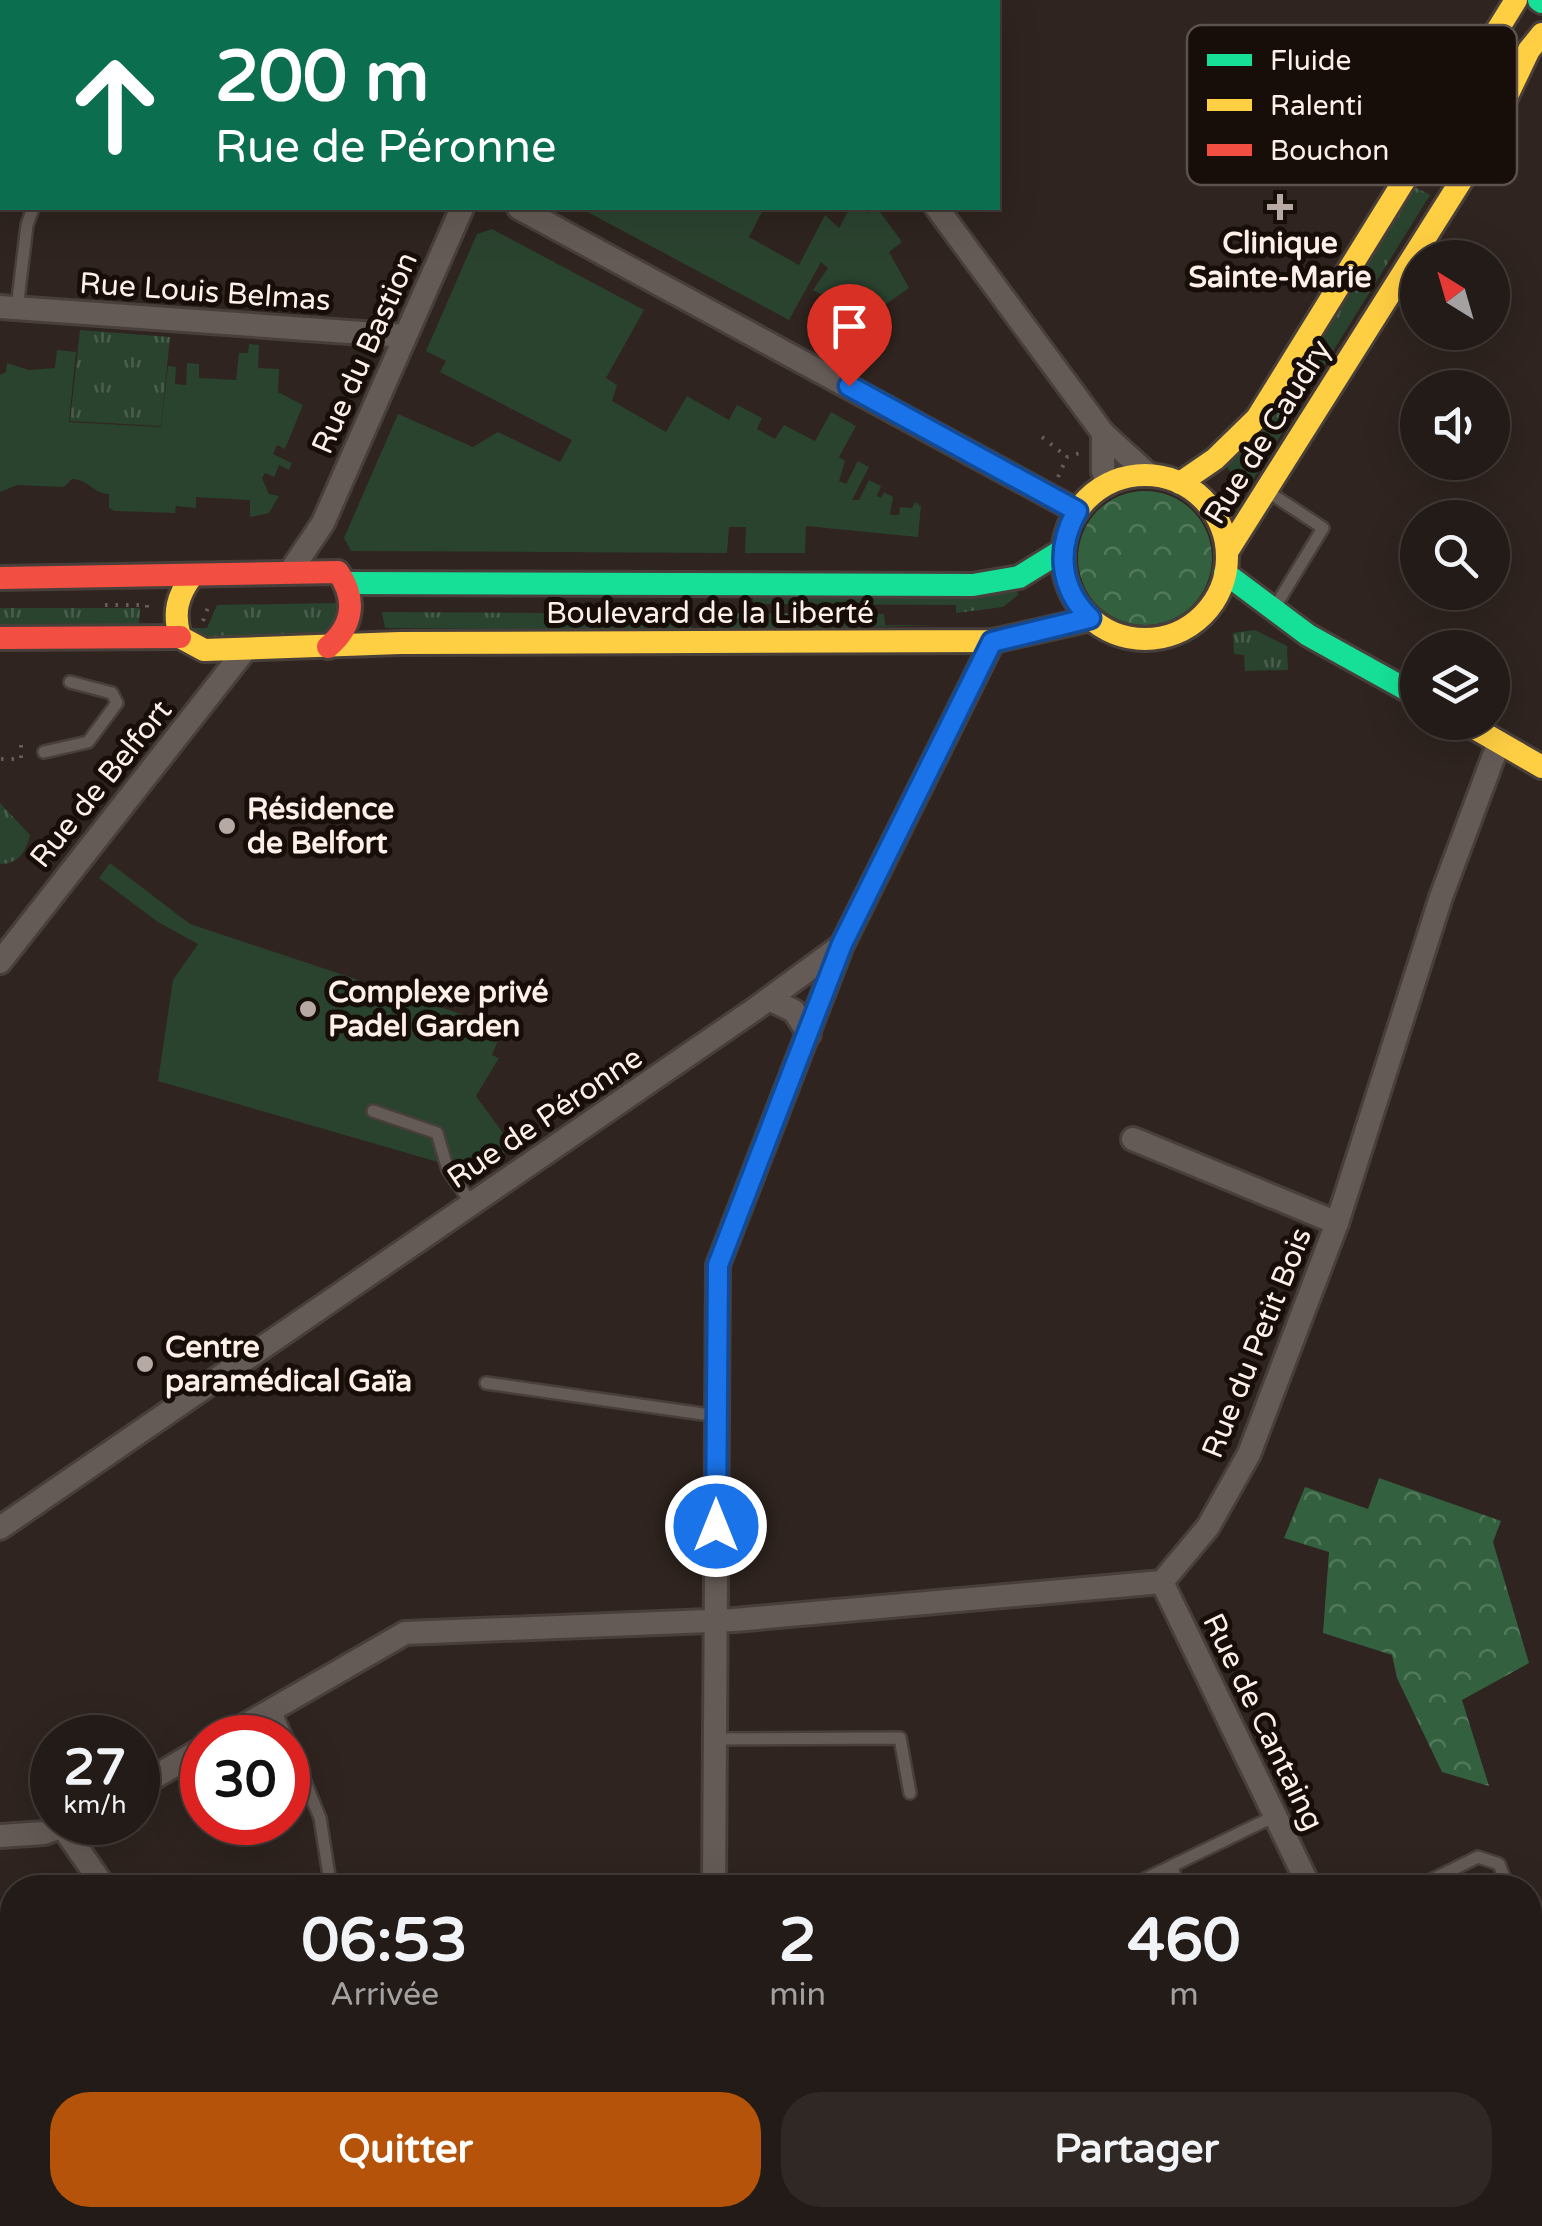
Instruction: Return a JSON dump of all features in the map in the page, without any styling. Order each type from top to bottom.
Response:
[{"type":"main road","name":"Rue de Caudry","points":[[1501,25],[1516,0]]},
{"type":"main road","name":"Rue de Caudry","points":[[1517,75],[1542,34]]},
{"type":"main road","name":"Rue de Caudry","points":[[1180,483],[1215,458],[1257,418],[1401,185]]},
{"type":"main road","name":"Rue de Caudry","points":[[1226,562],[1266,491],[1458,185]]},
{"type":"main road","points":[[1226,562],[1204,614],[1175,634],[1150,639],[1124,637],[1090,618],[1069,588],[1063,550],[1077,511],[1108,484],[1149,476],[1180,483],[1210,508],[1226,562],[1274,609],[1308,634],[1400,686]]},
{"type":"main road","name":"Boulevard de la Liberté","points":[[0,578],[290,572],[342,577],[973,585],[1019,578],[1063,550]]},
{"type":"main road","points":[[183,629],[175,605],[192,576]]},
{"type":"main road","points":[[328,647],[344,634],[351,617],[342,577]]},
{"type":"main road","points":[[1204,614],[1239,615],[1308,634]]},
{"type":"main road","name":"Boulevard de la Liberté","points":[[0,638],[183,629],[204,650],[992,642],[1090,618]]},
{"type":"main road","points":[[1496,740],[1542,767]]},
{"type":"street","name":"Rue du Bastion","points":[[290,572],[322,523],[461,210]]},
{"type":"street","points":[[523,210],[1077,511]]},
{"type":"street","points":[[938,210],[1103,439],[1149,476]]},
{"type":"street","name":"Rue Louis Belmas","points":[[9,308],[405,336]]},
{"type":"street","points":[[1103,439],[1108,484]]},
{"type":"street","points":[[322,523],[342,577]]},
{"type":"street","name":"Rue de Péronne","points":[[1,1525],[769,999],[842,944],[992,642]]},
{"type":"street","name":"Rue de Belfort","points":[[204,650],[213,692]]},
{"type":"street","name":"Rue de Belfort","points":[[0,962],[245,650]]},
{"type":"street","name":"Rue du Petit Bois","points":[[1162,1582],[1208,1527],[1249,1454],[1337,1223],[1441,897],[1499,742]]},
{"type":"street","points":[[714,1875],[718,1265],[842,944]]},
{"type":"street","points":[[769,999],[794,1011],[809,1034]]},
{"type":"street","points":[[1133,1139],[1337,1223]]},
{"type":"street","points":[[262,1715],[405,1633],[717,1620],[1162,1582]]},
{"type":"street","name":"Rue de Cantaing","points":[[1162,1582],[1304,1875]]},
{"type":"street","points":[[0,1836],[30,1832]]},
{"type":"street","points":[[80,1845],[97,1875]]},
{"type":"lane","points":[[9,308],[32,210]]},
{"type":"lane","points":[[1266,491],[1324,528],[1274,609]]},
{"type":"lane","points":[[44,752],[88,742],[117,703],[112,693],[70,682]]},
{"type":"lane","points":[[373,1111],[436,1133],[448,1170],[472,1204]]},
{"type":"lane","points":[[486,1383],[716,1416]]},
{"type":"lane","points":[[274,1708],[277,1715]]},
{"type":"lane","points":[[716,1739],[900,1738],[910,1794]]},
{"type":"lane","points":[[310,1794],[320,1818],[329,1875]]},
{"type":"lane","points":[[1154,1875],[1275,1816]]},
{"type":"lane","points":[[1441,1875],[1478,1857],[1500,1864],[1504,1875]]},
{"type":"lane","points":[[1172,1866],[1174,1875]]},
{"type":"path","points":[[1042,437],[1068,457]]},
{"type":"path","points":[[1050,496],[1068,457],[1103,439]]},
{"type":"path","points":[[183,629],[202,621],[210,601]]},
{"type":"path","points":[[95,605],[147,605],[147,621]]},
{"type":"path","points":[[1,759],[21,759],[21,739]]},
{"type":"green space","points":[[1415,187],[1430,195],[1246,491],[1226,466]]},
{"type":"green space","points":[[584,210],[763,210],[749,237],[799,265],[825,215],[839,228],[849,210],[878,210],[902,242],[889,252],[909,288],[882,307],[877,316],[869,313],[864,325],[836,305],[844,289],[838,286],[831,300],[813,290],[828,268],[821,262],[789,320]]},
{"type":"green space","points":[[492,229],[644,310],[606,378],[617,385],[612,401],[666,432],[687,396],[729,420],[737,405],[762,418],[757,429],[775,439],[784,425],[815,441],[831,412],[856,426],[839,457],[845,461],[839,481],[846,484],[858,461],[869,467],[852,500],[859,500],[869,480],[881,486],[877,496],[881,498],[884,492],[893,497],[890,515],[899,515],[900,507],[912,508],[915,502],[921,506],[918,537],[806,526],[805,553],[745,553],[746,527],[729,527],[727,553],[351,551],[344,538],[398,414],[473,447],[498,432],[560,462],[572,440],[440,372],[446,361],[426,351],[477,234]]},
{"type":"green space","points":[[80,330],[170,337],[161,426],[70,421]]},
{"type":"green space","points":[[249,344],[259,345],[258,368],[279,369],[278,392],[303,405],[285,449],[277,445],[273,454],[292,463],[289,470],[279,465],[274,477],[265,473],[262,478],[269,494],[279,496],[269,513],[250,517],[250,500],[196,497],[196,508],[176,506],[175,513],[115,511],[109,508],[109,494],[72,479],[64,487],[17,485],[0,492],[0,375],[6,372],[7,363],[29,370],[55,368],[57,350],[76,352],[69,422],[161,427],[168,366],[176,367],[175,384],[186,385],[187,363],[199,364],[199,378],[236,380],[239,353],[248,353]]},
{"type":"green space","points":[[1145,491],[1171,496],[1192,511],[1207,532],[1212,558],[1207,584],[1192,605],[1171,620],[1145,625],[1119,620],[1098,605],[1083,584],[1078,558],[1083,532],[1098,511],[1119,496]]},
{"type":"green space","points":[[1016,587],[1018,595],[1003,607],[956,613],[956,605],[753,604],[753,594]]},
{"type":"green space","points":[[337,603],[331,632],[205,644],[187,628],[207,628],[217,605]]},
{"type":"green space","points":[[0,608],[140,608],[139,629],[0,628]]},
{"type":"green space","points":[[382,612],[692,614],[691,631],[385,628]]},
{"type":"green space","points":[[704,613],[884,614],[885,625],[937,625],[704,632]]},
{"type":"green space","points":[[1255,630],[1287,646],[1288,670],[1245,671],[1244,655],[1234,654],[1233,633]]},
{"type":"green space","points":[[0,803],[30,835],[20,856],[0,864]]},
{"type":"green space","name":"Complexe privé Padel Garden","points":[[110,863],[190,924],[503,1028],[492,1055],[499,1058],[476,1096],[513,1147],[455,1186],[438,1162],[158,1081],[173,980],[198,944],[158,922],[99,878]]},
{"type":"green space","points":[[1379,1478],[1501,1521],[1493,1542],[1529,1663],[1462,1700],[1489,1786],[1442,1772],[1397,1678],[1392,1655],[1323,1633],[1329,1552],[1284,1538],[1305,1487],[1368,1509]]},
{"type":"traffic: fast","points":[[347,583],[973,585],[1019,577],[1063,550]]},
{"type":"traffic: fast","points":[[1225,573],[1308,635],[1400,686]]},
{"type":"traffic: slow","points":[[1501,25],[1516,0]]},
{"type":"traffic: slow","points":[[1517,75],[1542,34]]},
{"type":"traffic: slow","points":[[1180,483],[1215,459],[1257,418],[1401,185]]},
{"type":"traffic: slow","points":[[1227,552],[1458,185]]},
{"type":"traffic: slow","points":[[1145,475],[1176,481],[1203,499],[1221,526],[1227,557],[1221,588],[1203,615],[1176,633],[1145,639],[1114,633],[1087,615],[1069,588],[1063,557],[1069,526],[1087,499],[1114,481],[1145,475]]},
{"type":"traffic: slow","points":[[192,576],[178,605],[178,628],[180,637],[204,650],[400,643],[993,641],[1090,619]]},
{"type":"traffic: slow","points":[[1495,740],[1542,767]]},
{"type":"traffic: jam","points":[[0,578],[338,572],[348,592],[350,612],[343,630],[328,647]]},
{"type":"traffic: jam","points":[[0,638],[180,637]]},
{"type":"place","name":"Clinique Sainte-Marie","points":[[1280,207]]},
{"type":"place","name":"Résidence de Belfort","points":[[227,826]]},
{"type":"place","name":"Complexe privé Padel Garden","points":[[308,1009]]},
{"type":"place","name":"Centre paramédical Gaïa","points":[[145,1364]]},
{"type":"route","points":[[716,1526],[718,1265],[842,944],[992,642],[1090,618],[1073,597],[1064,570],[1066,536],[1077,511],[849,386]]}]
